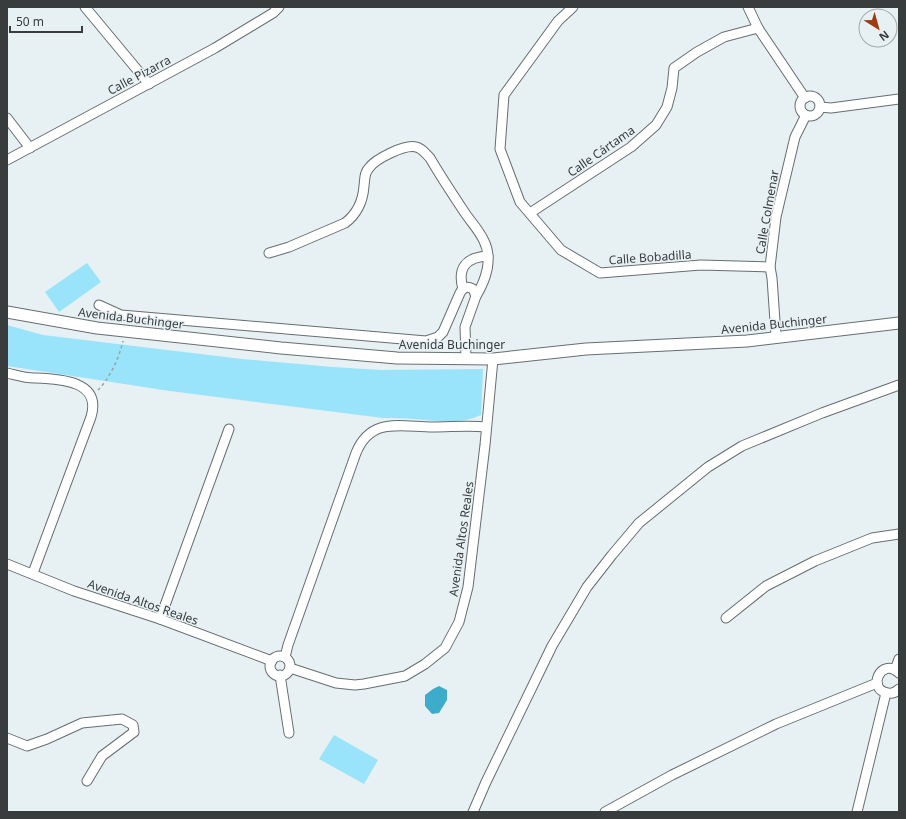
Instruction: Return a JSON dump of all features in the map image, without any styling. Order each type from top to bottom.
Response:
[{"type":"street","points":[[85,7],[149,84]]},
{"type":"street","name":"Calle Pizarra","points":[[7,160],[215,48],[273,13],[279,7]]},
{"type":"street","name":"Calle Bobadilla","points":[[573,7],[558,22],[504,95],[500,149],[520,202],[561,250],[600,273],[701,265],[770,267]]},
{"type":"street","points":[[748,7],[758,28],[805,98]]},
{"type":"street","name":"Calle Cártama","points":[[530,213],[631,147],[656,125],[667,106],[672,88],[674,68],[697,52],[724,37],[758,28]]},
{"type":"street","points":[[810,96],[816,98],[820,104],[820,107],[815,115],[806,115],[801,108],[802,102],[805,98],[810,96]]},
{"type":"street","points":[[820,107],[832,108],[899,99]]},
{"type":"street","name":"Calle Colmenar","points":[[780,337],[776,336],[770,267],[776,216],[795,137],[806,115]]},
{"type":"street","points":[[7,118],[30,148]]},
{"type":"street","points":[[269,253],[289,247],[345,223],[355,214],[362,199],[365,175],[369,168],[382,158],[408,147],[416,147],[424,151],[484,240],[488,256],[487,271],[465,327],[466,358]]},
{"type":"street","points":[[99,304],[121,315],[426,341],[438,337],[442,332],[463,289],[460,275],[464,267],[469,261],[477,256],[488,256]]},
{"type":"street","points":[[463,289],[470,288],[474,291],[476,296]]},
{"type":"street","name":"Avenida Buchinger","points":[[7,312],[126,332],[397,358],[493,358],[586,349],[747,341],[899,323]]},
{"type":"street","name":"Avenida Altos Reales","points":[[290,668],[336,683],[355,685],[364,684],[405,676],[445,648],[459,622],[468,587],[485,445],[493,358]]},
{"type":"street","points":[[7,373],[34,378],[42,377],[73,382],[85,389],[90,396],[93,408],[33,573]]},
{"type":"street","points":[[473,812],[552,646],[587,587],[639,523],[708,467],[742,446],[822,413],[899,385]]},
{"type":"street","points":[[285,657],[359,445],[375,431],[386,426],[396,425],[431,427],[470,425],[486,427]]},
{"type":"street","points":[[160,619],[229,429]]},
{"type":"street","points":[[726,618],[766,586],[815,561],[872,538],[899,534]]},
{"type":"street","name":"Avenida Altos Reales","points":[[7,564],[74,590],[160,619],[272,662]]},
{"type":"street","points":[[276,657],[285,657],[290,662],[290,668],[286,674],[280,676],[272,671],[272,662],[276,657]]},
{"type":"street","points":[[899,659],[897,671],[889,668],[885,669],[880,672],[877,677],[877,684],[879,688],[886,693],[892,694],[899,689]]},
{"type":"street","points":[[280,676],[289,733]]},
{"type":"street","points":[[605,812],[672,775],[776,724],[877,684]]},
{"type":"street","points":[[857,812],[877,724],[886,693]]},
{"type":"street","points":[[7,738],[27,746],[47,739],[82,723],[122,719],[133,725],[134,732],[102,756],[87,781]]},
{"type":"path","points":[[90,396],[106,382],[121,349],[126,332]]},
{"type":"shaded area","points":[[87,263],[101,282],[59,312],[45,292]]},
{"type":"shaded area","points":[[7,325],[43,335],[242,359],[381,370],[483,369],[481,415],[464,420],[448,422],[406,418],[383,418],[170,391],[7,366]]},
{"type":"shaded area","points":[[439,686],[447,690],[447,700],[439,713],[432,714],[425,706],[425,695]]},
{"type":"shaded area","points":[[334,735],[378,760],[364,784],[319,759]]}]
